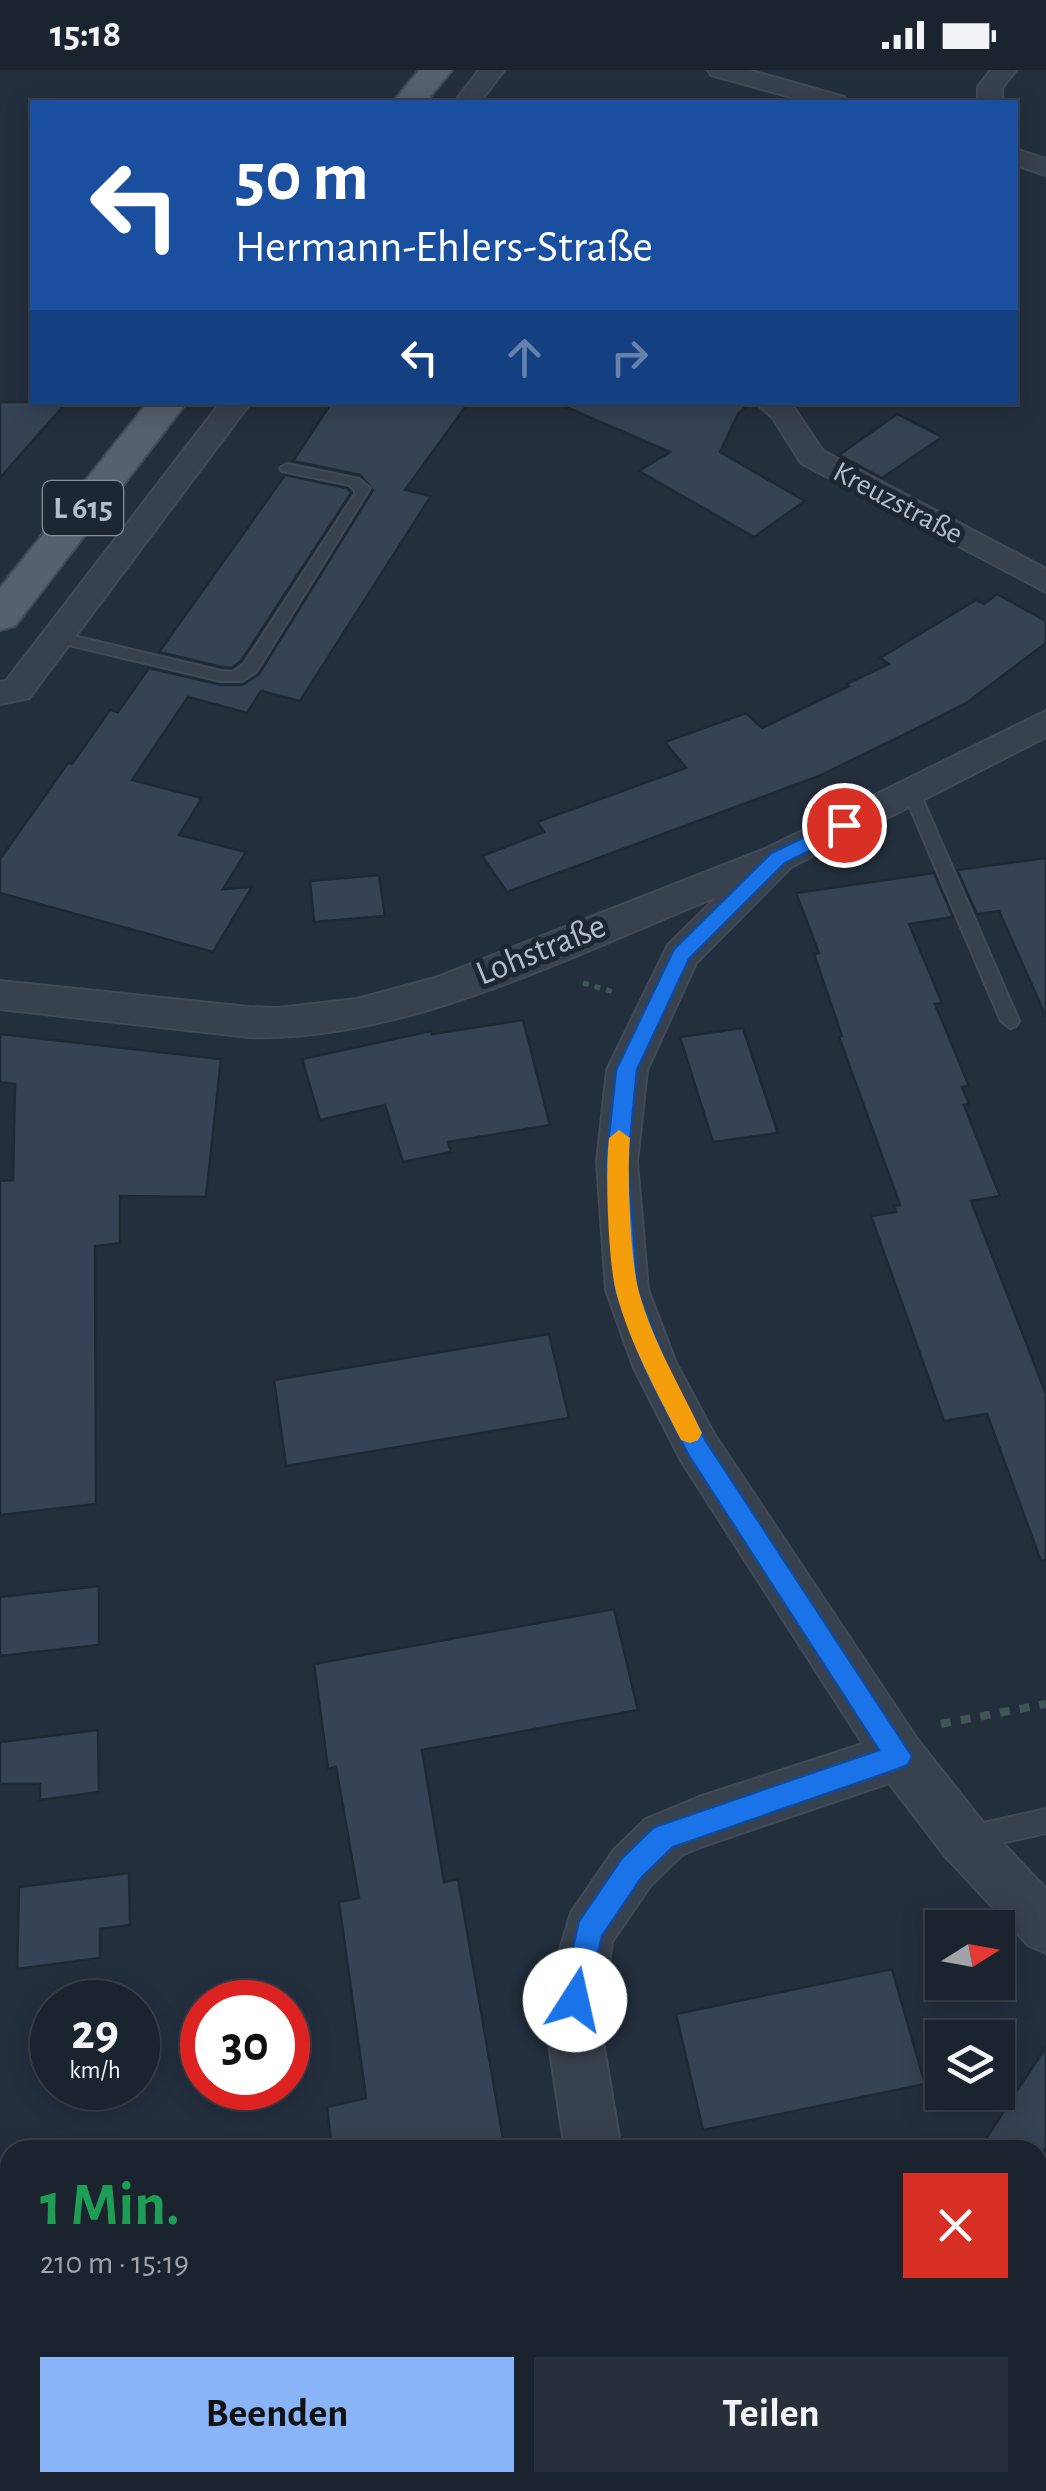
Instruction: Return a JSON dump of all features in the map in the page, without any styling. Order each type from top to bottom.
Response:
[{"type":"main road","points":[[411,100],[436,70]]},
{"type":"main road","name":"L 615","points":[[0,616],[166,405]]},
{"type":"street","points":[[469,100],[492,70]]},
{"type":"street","points":[[720,70],[828,100]]},
{"type":"street","points":[[990,100],[990,87],[1004,70]]},
{"type":"street","points":[[0,693],[17,690],[235,405]]},
{"type":"street","name":"Kreuzstraße","points":[[774,405],[784,412],[812,456],[1046,582]]},
{"type":"street","name":"Lohstraße","points":[[0,995],[248,1022],[278,1023],[357,1014],[444,990],[778,858],[1046,723]]},
{"type":"street","points":[[778,858],[681,954],[627,1070],[617,1162],[627,1290],[656,1368],[698,1448],[892,1745],[964,1840],[1046,1927]]},
{"type":"street","points":[[590,2140],[573,2024],[578,1976],[589,1931],[632,1868],[664,1837],[892,1745]]},
{"type":"lane","points":[[58,637],[221,676],[236,677],[250,668],[362,494],[363,488],[354,482],[288,468]]},
{"type":"lane","points":[[911,791],[1010,1021]]},
{"type":"lane","points":[[964,1840],[1046,1822]]},
{"type":"path","points":[[892,1745],[1046,1704]]},
{"type":"building","points":[[0,402],[64,405],[0,478]]},
{"type":"building","points":[[330,405],[467,405],[405,490],[431,496],[300,701],[261,691],[247,713],[188,697],[132,780],[202,798],[179,835],[246,852],[223,889],[252,887],[213,952],[0,893],[0,859],[68,763],[72,764],[110,710],[118,712],[149,668],[221,685],[242,685],[259,674],[373,490],[360,475],[293,461]]},
{"type":"building","points":[[561,405],[748,405],[738,414],[720,452],[805,501],[754,537],[639,471],[670,452]]},
{"type":"building","points":[[897,414],[942,437],[882,478],[839,455]]},
{"type":"building","points":[[285,475],[347,488],[351,493],[241,661],[232,668],[222,667],[159,652]]},
{"type":"building","points":[[997,594],[1046,621],[1046,643],[968,702],[819,776],[507,892],[482,856],[544,832],[537,822],[686,768],[665,742],[746,713],[762,728],[889,664],[880,658],[976,600],[984,604]]},
{"type":"building","points":[[1046,858],[1046,1017],[999,911],[977,914],[957,870]]},
{"type":"building","points":[[934,873],[953,917],[909,924],[942,1003],[935,1004],[969,1086],[962,1087],[969,1104],[964,1105],[1000,1196],[971,1201],[1046,1394],[1046,1560],[1041,1561],[987,1414],[944,1421],[871,1216],[896,1212],[894,1206],[900,1205],[839,1037],[842,1036],[814,954],[819,953],[796,893]]},
{"type":"building","points":[[379,875],[385,916],[314,922],[310,881]]},
{"type":"building","points":[[523,1020],[550,1125],[448,1142],[451,1152],[403,1162],[385,1105],[320,1120],[302,1059],[431,1031],[432,1034]]},
{"type":"building","points":[[743,1028],[778,1133],[713,1142],[680,1037]]},
{"type":"building","points":[[0,1034],[221,1059],[206,1197],[120,1196],[120,1243],[95,1246],[96,1504],[0,1515],[0,1181],[13,1180],[15,1084],[0,1082]]},
{"type":"building","points":[[549,1334],[569,1418],[286,1466],[274,1380]]},
{"type":"building","points":[[99,1586],[99,1645],[0,1656],[0,1597]]},
{"type":"building","points":[[614,1609],[638,1710],[422,1750],[444,1882],[458,1879],[503,2140],[331,2140],[327,2107],[366,2098],[339,1902],[359,1898],[336,1767],[328,1769],[314,1664]]},
{"type":"building","points":[[98,1730],[99,1792],[40,1800],[40,1784],[0,1784],[0,1742]]},
{"type":"building","points":[[129,1873],[130,1925],[100,1929],[100,1958],[17,1969],[19,1887]]},
{"type":"building","points":[[892,1969],[925,2084],[703,2130],[676,2014]]},
{"type":"building","points":[[1046,2047],[1046,2140],[985,2140],[1004,2110],[1015,2110],[1015,2094]]},
{"type":"slow traffic","points":[[619,1138],[617,1162],[627,1290],[656,1368],[690,1433]]},
{"type":"route","points":[[575,2000],[589,1931],[632,1868],[664,1837],[898,1756],[698,1448],[656,1368],[627,1290],[617,1162],[627,1070],[681,954],[778,858],[844,825]]}]
